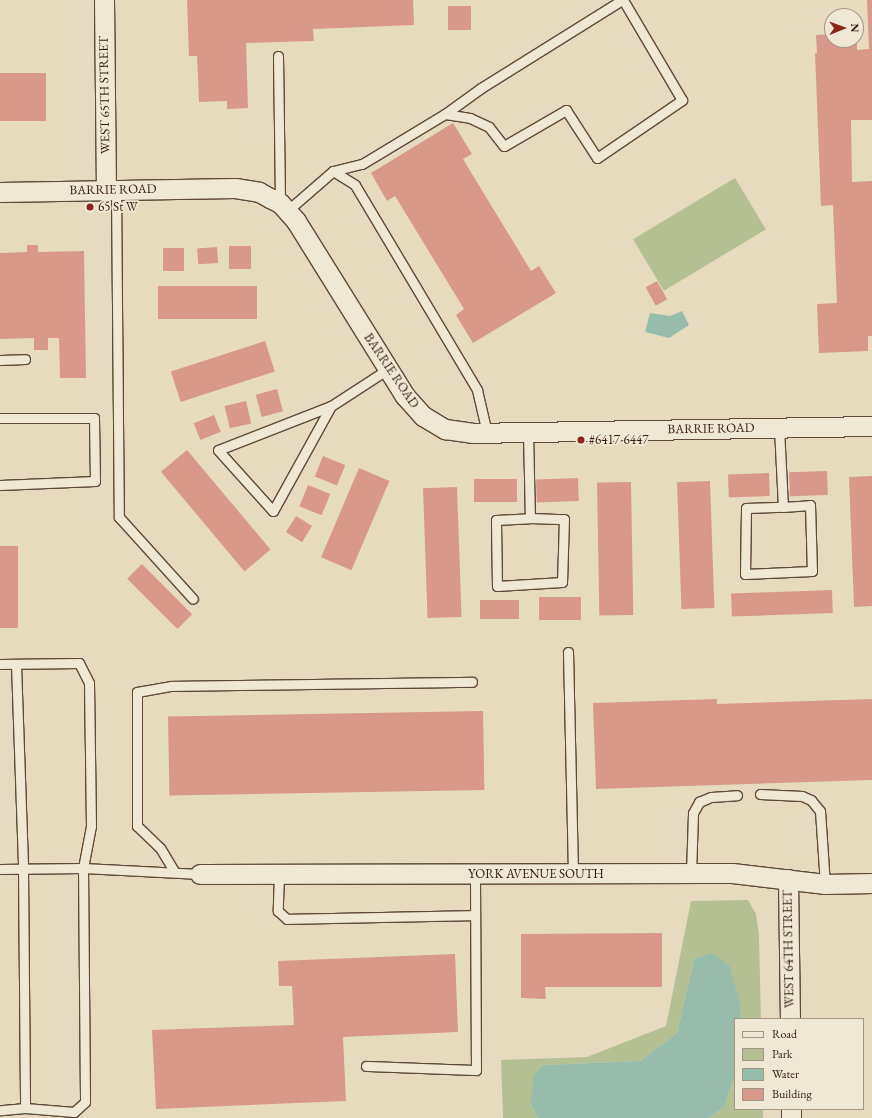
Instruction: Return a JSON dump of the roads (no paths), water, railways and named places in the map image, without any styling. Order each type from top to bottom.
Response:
[{"type":"street","name":"WEST 65TH STREET","points":[[104,0],[111,190]]},
{"type":"street","name":"BARRIE ROAD","points":[[0,192],[235,188],[259,192],[284,207],[296,221],[405,396],[422,416],[445,429],[487,433],[872,426]]},
{"type":"street","name":"YORK AVENUE SOUTH","points":[[200,874],[732,873],[825,884],[872,883]]},
{"type":"street","name":"WEST 64TH STREET","points":[[788,879],[790,1018]]},
{"type":"lane","points":[[284,207],[333,171],[362,164],[445,114],[481,88],[623,0],[682,100],[597,158],[566,110],[504,146],[488,127],[470,118],[445,114]]},
{"type":"lane","points":[[278,56],[284,207]]},
{"type":"lane","points":[[333,171],[354,185],[477,390],[487,433]]},
{"type":"lane","points":[[111,190],[119,517],[193,599]]},
{"type":"lane","points":[[0,360],[25,359]]},
{"type":"lane","points":[[331,406],[273,511],[218,450],[331,406],[388,369]]},
{"type":"lane","points":[[0,418],[94,418],[95,481],[0,486]]},
{"type":"lane","points":[[779,428],[783,507]]},
{"type":"lane","points":[[528,432],[530,518]]},
{"type":"lane","points":[[810,505],[812,571],[745,574],[746,508],[783,507],[810,505]]},
{"type":"lane","points":[[530,518],[564,519],[562,582],[496,586],[496,520],[530,518]]},
{"type":"lane","points":[[568,652],[573,874]]},
{"type":"lane","points":[[0,664],[79,663],[89,683],[91,826],[83,868],[85,1102],[74,1112],[26,1108],[0,1110]]},
{"type":"lane","points":[[16,664],[23,869],[26,1108]]},
{"type":"lane","points":[[174,871],[160,848],[138,826],[137,692],[170,686],[472,682]]},
{"type":"lane","points":[[760,794],[802,796],[811,800],[820,811],[825,884]]},
{"type":"lane","points":[[691,874],[692,813],[699,802],[711,797],[737,795]]},
{"type":"lane","points":[[0,869],[83,868],[174,871],[200,874]]},
{"type":"lane","points":[[278,874],[278,911],[287,919],[475,915]]},
{"type":"lane","points":[[366,1066],[476,1070],[475,874]]},
{"type":"water","points":[[682,311],[689,325],[669,338],[645,332],[650,313],[670,316]]},
{"type":"water","points":[[713,953],[730,967],[741,1008],[740,1018],[734,1018],[734,1078],[724,1107],[708,1118],[538,1118],[530,1103],[534,1075],[544,1065],[640,1061],[677,1033],[694,959]]},
{"type":"place","name":"65 St W","points":[[90,207]]},
{"type":"place","name":"#6417-6447","points":[[581,440]]}]
